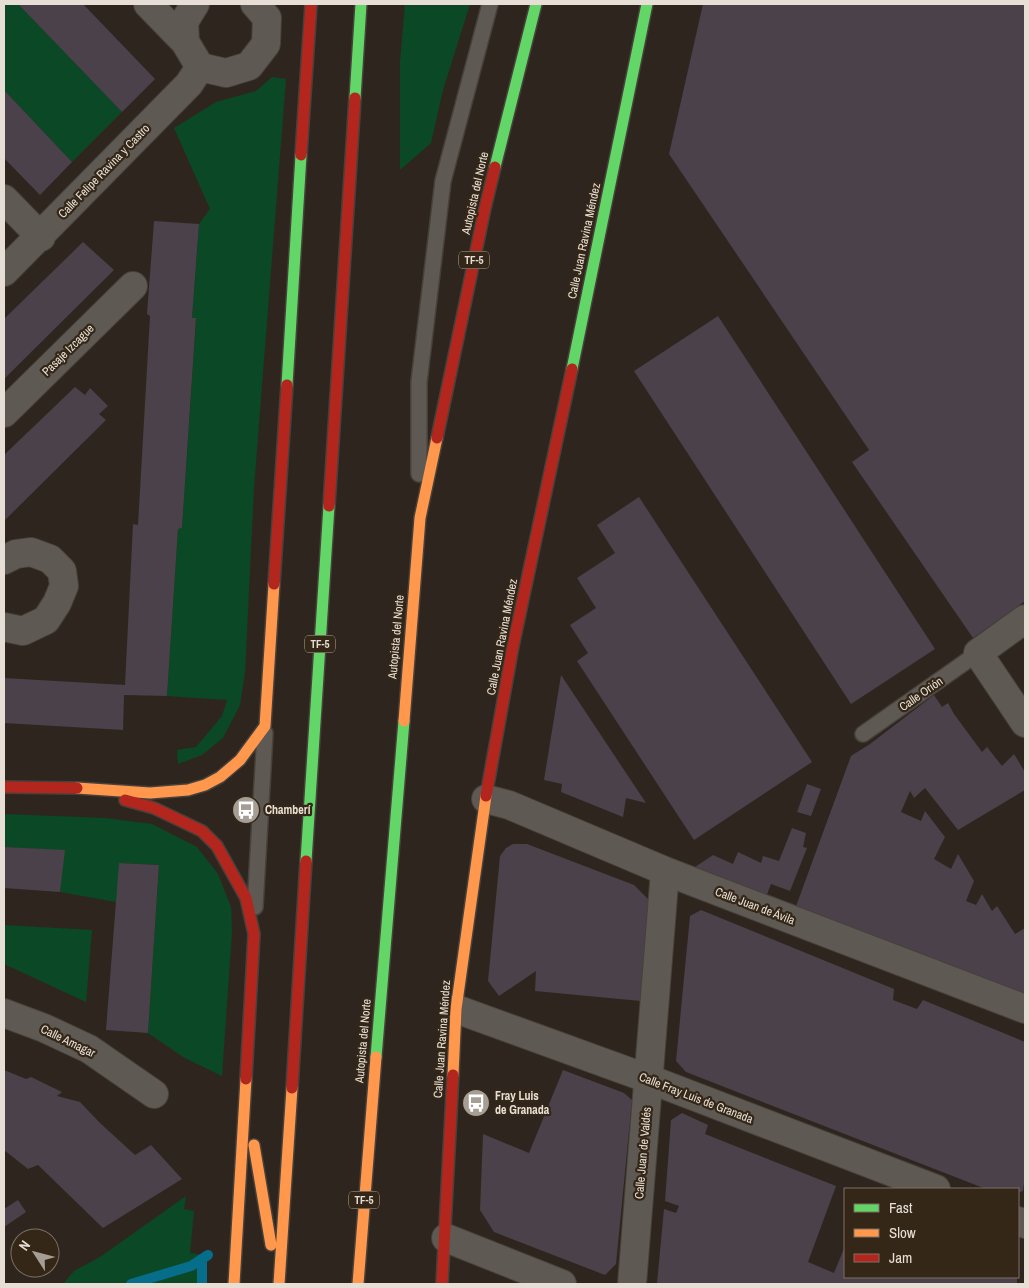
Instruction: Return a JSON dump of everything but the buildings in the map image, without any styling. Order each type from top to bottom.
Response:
[{"type":"main road","points":[[4,787],[77,788],[140,792],[169,792],[194,789],[219,778],[237,764],[248,753],[265,726],[311,4]]},
{"type":"main road","name":"TF-5","points":[[278,1284],[361,4]]},
{"type":"main road","name":"Autopista del Norte","points":[[358,1284],[420,518],[485,208],[536,4]]},
{"type":"main road","name":"Calle Juan Ravina Méndez","points":[[442,1284],[446,1238],[456,1009],[486,799],[513,646],[583,318],[647,4]]},
{"type":"main road","points":[[77,788],[154,808],[202,831],[217,846],[246,898],[254,934],[234,1284]]},
{"type":"main road","points":[[246,1096],[278,1284]]},
{"type":"street","points":[[148,4],[185,42],[200,67],[226,73],[249,66],[266,44],[267,18],[255,4]]},
{"type":"street","points":[[185,42],[184,22],[196,4]]},
{"type":"street","name":"Calle Felipe Ravina y Castro","points":[[4,272],[189,84],[200,67]]},
{"type":"street","points":[[4,199],[40,237]]},
{"type":"street","name":"Pasaje Izcague","points":[[4,413],[133,286]]},
{"type":"street","points":[[4,560],[16,554],[31,552],[50,559],[62,571],[64,586],[57,604],[46,620],[22,631],[4,627]]},
{"type":"street","points":[[1025,619],[978,653],[1025,724]]},
{"type":"street","name":"Calle Juan de Ávila","points":[[486,799],[509,805],[665,871],[1025,1009]]},
{"type":"street","name":"Calle Juan de Valdés","points":[[632,1284],[665,871]]},
{"type":"street","name":"Calle Fray Luis de Granada","points":[[456,1009],[649,1079],[933,1188]]},
{"type":"street","name":"Calle Amagar","points":[[4,1013],[44,1028],[89,1050],[154,1094]]},
{"type":"street","points":[[446,1238],[562,1284]]},
{"type":"lane","points":[[420,518],[419,382],[443,181],[490,4]]},
{"type":"lane","name":"Calle Orión","points":[[863,734],[978,653]]},
{"type":"lane","points":[[254,934],[265,726]]},
{"type":"green space","points":[[4,4],[18,4],[122,112],[72,162],[4,90]]},
{"type":"green space","points":[[405,4],[470,4],[443,90],[431,143],[400,170],[400,62]]},
{"type":"green space","points":[[272,77],[286,79],[254,488],[245,673],[240,705],[223,738],[202,755],[178,764],[177,750],[196,747],[222,716],[227,700],[167,696],[178,529],[182,528],[196,319],[192,318],[199,224],[210,209],[174,128],[216,102],[256,91]]},
{"type":"green space","points":[[4,814],[105,818],[152,824],[197,847],[218,874],[231,907],[232,932],[222,1076],[183,1057],[148,1033],[159,865],[123,863],[116,902],[60,892],[64,851],[4,847]]},
{"type":"green space","points":[[4,925],[92,930],[86,1002],[4,964]]},
{"type":"green space","points":[[186,1196],[184,1209],[194,1211],[190,1253],[205,1255],[206,1284],[63,1284],[74,1271],[100,1257]]},
{"type":"waterway","points":[[131,1284],[191,1266],[208,1255]]},
{"type":"waterway","points":[[202,1261],[202,1284]]},
{"type":"traffic: fast","points":[[355,98],[361,4]]},
{"type":"traffic: fast","points":[[495,167],[536,4]]},
{"type":"traffic: fast","points":[[572,369],[647,4]]},
{"type":"traffic: fast","points":[[287,385],[301,155]]},
{"type":"traffic: fast","points":[[306,861],[329,506]]},
{"type":"traffic: fast","points":[[376,1057],[404,721]]},
{"type":"traffic: slow","points":[[404,721],[420,518],[437,438]]},
{"type":"traffic: slow","points":[[77,788],[150,793],[188,790],[205,785],[220,777],[240,760],[265,726],[274,584]]},
{"type":"traffic: slow","points":[[453,1075],[456,1009],[486,796]]},
{"type":"traffic: slow","points":[[358,1284],[376,1057]]},
{"type":"traffic: slow","points":[[234,1284],[246,1079]]},
{"type":"traffic: slow","points":[[279,1284],[292,1088]]},
{"type":"traffic: slow","points":[[254,1145],[271,1245]]},
{"type":"traffic: jam","points":[[301,155],[311,4]]},
{"type":"traffic: jam","points":[[329,506],[355,98]]},
{"type":"traffic: jam","points":[[437,438],[495,167]]},
{"type":"traffic: jam","points":[[486,796],[513,646],[572,369]]},
{"type":"traffic: jam","points":[[274,584],[287,385]]},
{"type":"traffic: jam","points":[[4,787],[77,788]]},
{"type":"traffic: jam","points":[[125,800],[154,808],[202,831],[217,846],[246,898],[254,934],[246,1079]]},
{"type":"traffic: jam","points":[[292,1088],[306,861]]},
{"type":"traffic: jam","points":[[442,1284],[453,1075]]},
{"type":"place","name":"Chamberí","points":[[246,810]]},
{"type":"place","name":"Fray Luis de Granada","points":[[476,1103]]}]
